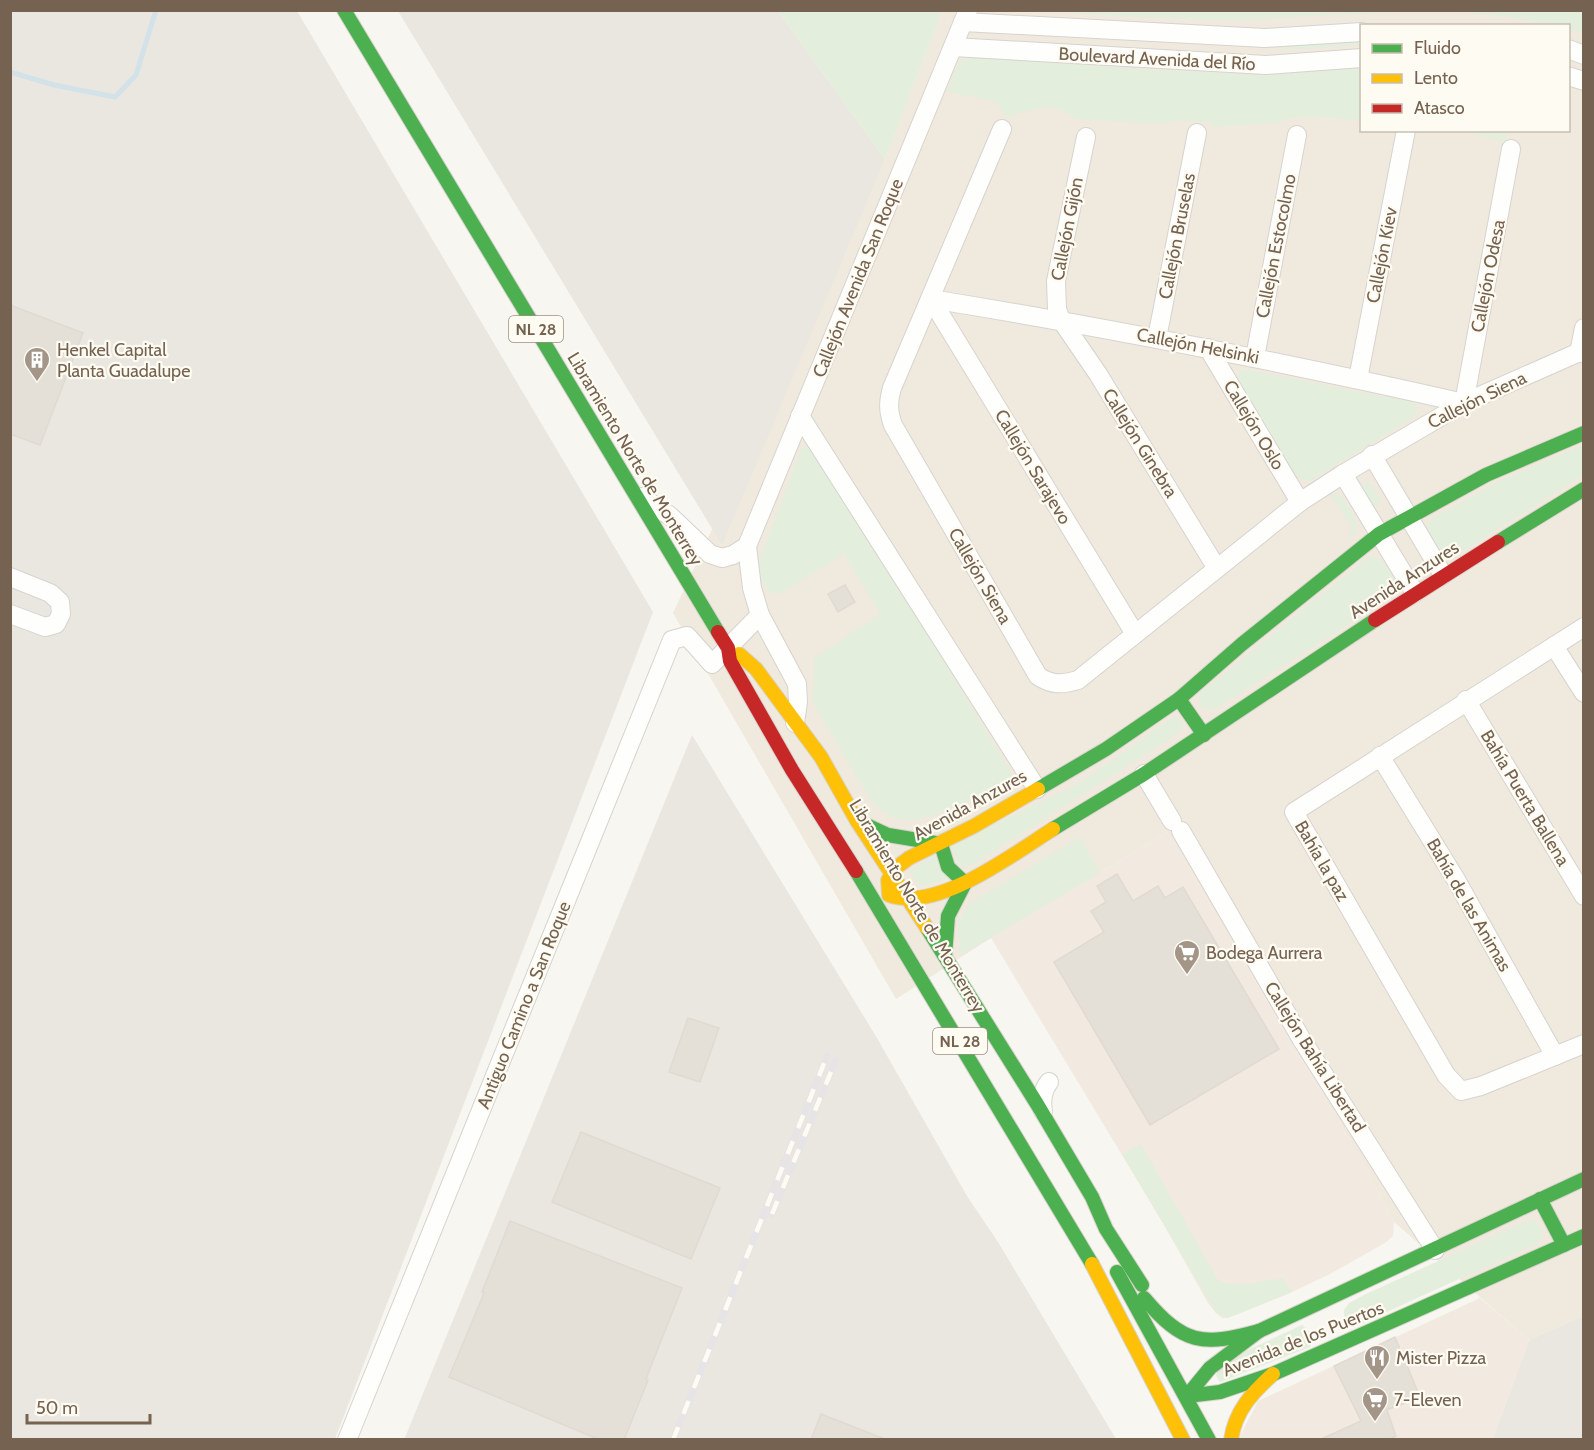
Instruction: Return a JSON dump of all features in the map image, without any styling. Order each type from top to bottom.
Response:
[{"type":"main road","name":"Libramiento Norte de Monterrey","points":[[344,10],[733,651],[779,715],[900,914]]},
{"type":"main road","name":"Avenida Anzures","points":[[892,874],[909,858],[941,844],[1106,749],[1179,699],[1242,644],[1379,534],[1486,475],[1584,433]]},
{"type":"main road","name":"Avenida Anzures","points":[[889,895],[897,898],[932,896],[965,883],[1144,774],[1415,593],[1584,489]]},
{"type":"main road","name":"Libramiento Norte de Monterrey","points":[[733,651],[730,661],[792,770],[953,1030],[1084,1248],[1183,1440]]},
{"type":"main road","points":[[733,651],[756,669],[820,756],[857,821],[1017,1072]]},
{"type":"main road","points":[[1179,699],[1204,735]]},
{"type":"main road","points":[[792,770],[807,780],[857,862],[878,891],[889,895]]},
{"type":"main road","points":[[857,821],[885,835],[941,844],[948,867],[965,883],[948,916],[945,956]]},
{"type":"main road","points":[[892,874],[888,880],[890,909],[896,924],[937,995],[953,1030]]},
{"type":"main road","points":[[1047,1122],[1092,1197],[1106,1229],[1166,1322]]},
{"type":"main road","points":[[1071,1161],[1089,1224],[1187,1396],[1209,1440]]},
{"type":"main road","name":"Avenida de los Puertos","points":[[1187,1396],[1197,1380],[1214,1364],[1259,1331],[1584,1179]]},
{"type":"main road","points":[[1540,1199],[1563,1245]]},
{"type":"main road","name":"Avenida de los Puertos","points":[[1187,1396],[1214,1393],[1273,1374],[1584,1236]]},
{"type":"main road","points":[[1100,1242],[1147,1303],[1166,1322],[1188,1337],[1200,1341],[1229,1340],[1259,1331]]},
{"type":"main road","points":[[1084,1248],[1169,1383],[1187,1396]]},
{"type":"main road","points":[[1231,1440],[1233,1423],[1239,1410],[1273,1374]]},
{"type":"main road","points":[[1187,1396],[1187,1413],[1196,1440]]},
{"type":"street","name":"Boulevard Avenida del Río","points":[[966,16],[1264,38],[1360,32]]},
{"type":"street","name":"Callejón Avenida San Roque","points":[[747,546],[966,16]]},
{"type":"street","points":[[1264,38],[1266,65]]},
{"type":"street","name":"Boulevard Avenida del Río","points":[[953,47],[1266,65],[1360,58]]},
{"type":"street","name":"Callejón Siena","points":[[1002,129],[892,388],[888,401],[888,412],[893,425],[1038,676],[1050,683],[1064,685],[1077,680],[1300,502],[1372,455],[1464,403],[1581,351]]},
{"type":"street","name":"Callejón Kiev","points":[[1358,379],[1406,132]]},
{"type":"street","name":"Callejón Bruselas","points":[[1157,338],[1197,133]]},
{"type":"street","name":"Callejón Estocolmo","points":[[1255,357],[1297,135]]},
{"type":"street","name":"Callejón Gijón","points":[[1061,320],[1055,295],[1056,281],[1086,137]]},
{"type":"street","name":"Callejón Odesa","points":[[1464,403],[1512,149]]},
{"type":"street","name":"Callejón Helsinki","points":[[931,299],[1061,320],[1255,357],[1464,403]]},
{"type":"street","name":"Callejón Sarajevo","points":[[931,299],[1135,634]]},
{"type":"street","name":"Callejón Ginebra","points":[[1061,320],[1098,374],[1216,567]]},
{"type":"street","points":[[1581,351],[1584,328]]},
{"type":"street","name":"Callejón Oslo","points":[[1208,348],[1300,502]]},
{"type":"street","points":[[800,416],[1037,789]]},
{"type":"street","points":[[1372,455],[1443,575]]},
{"type":"street","points":[[1343,474],[1415,593]]},
{"type":"street","points":[[636,493],[670,516],[710,554],[722,558],[733,555],[747,546],[752,588],[760,615],[797,684],[798,702],[795,723]]},
{"type":"street","points":[[10,577],[50,593],[60,602],[61,614],[56,624],[45,627],[10,614]]},
{"type":"street","points":[[733,651],[760,615]]},
{"type":"street","name":"Bahía la paz","points":[[1584,627],[1466,700],[1294,812],[1446,1075],[1461,1091],[1481,1086],[1584,1044]]},
{"type":"street","name":"Antiguo Camino a San Roque","points":[[347,1440],[672,640],[687,636],[712,664],[733,651]]},
{"type":"street","points":[[1554,646],[1584,693]]},
{"type":"street","name":"Bahía Puerta Ballena","points":[[1466,700],[1584,896]]},
{"type":"street","name":"Bahía de las Animas","points":[[1380,756],[1455,878],[1555,1056]]},
{"type":"street","name":"Callejón Bahía Libertad","points":[[1144,774],[1302,1040],[1435,1250]]},
{"type":"street","points":[[1017,1072],[1037,1081],[1049,1082],[1042,1095],[1042,1109],[1047,1122]]},
{"type":"shaded area","points":[[11,11],[297,11],[653,612],[335,1439],[11,1439]]},
{"type":"shaded area","points":[[398,11],[778,11],[885,159],[722,545]]},
{"type":"shaded area","points":[[942,11],[1583,11],[1583,1316],[1529,1340],[1394,1222],[1365,1166],[1167,832],[991,938],[896,999],[673,613],[885,159]]},
{"type":"shaded area","points":[[692,735],[877,1038],[967,1196],[998,1242],[1116,1439],[404,1440]]},
{"type":"shaded area","points":[[1167,832],[1365,1166],[1394,1222],[1393,1236],[1385,1243],[1330,1274],[1288,1294],[1227,1318],[1222,1318],[1208,1303],[1163,1223],[991,938]]},
{"type":"shaded area","points":[[1480,1298],[1529,1340],[1493,1439],[1238,1440],[1258,1401]]},
{"type":"shaded area","points":[[1583,1316],[1583,1439],[1493,1439],[1529,1340]]},
{"type":"green space","points":[[778,11],[942,11],[885,159]]},
{"type":"green space","points":[[1041,11],[1417,11],[1236,20]]},
{"type":"green space","points":[[1445,11],[1583,11],[1583,33],[1570,29],[1570,24],[1549,24],[1497,15]]},
{"type":"green space","points":[[1360,41],[1360,45],[1285,50],[1281,46]]},
{"type":"green space","points":[[968,57],[1197,72],[1279,72],[1360,67],[1360,120],[1295,117],[1279,123],[1212,127],[1209,122],[1175,120],[1166,124],[1076,119],[1067,113],[1050,108],[1034,109],[1007,117],[994,101],[947,92],[958,63]]},
{"type":"green space","points":[[1470,132],[1507,132],[1506,142]]},
{"type":"green space","points":[[1241,370],[1411,402],[1416,405],[1416,416],[1311,480],[1302,480],[1293,473],[1240,385],[1238,377]]},
{"type":"green space","points":[[806,445],[814,446],[1016,781],[949,810],[910,820],[899,819],[887,814],[870,799],[813,703],[815,657],[881,614],[844,554],[779,594],[771,592],[756,576],[760,559],[801,450]]},
{"type":"green space","points":[[1583,445],[1583,475],[1452,558],[1443,558],[1424,530],[1431,519],[1500,481]]},
{"type":"green space","points":[[1365,482],[1371,484],[1380,499],[1379,505],[1372,507],[1360,486]]},
{"type":"green space","points":[[1330,493],[1340,495],[1354,515],[1356,526],[1352,538],[1349,537],[1351,525],[1334,499],[1330,497]]},
{"type":"green space","points":[[1372,557],[1381,559],[1393,577],[1396,586],[1393,596],[1213,710],[1202,708],[1200,693],[1366,559]]},
{"type":"green space","points":[[1175,716],[1184,726],[1178,733],[977,862],[962,868],[951,848],[957,842],[1077,785]]},
{"type":"green space","points":[[1080,837],[1100,873],[960,955],[958,921],[970,903]]},
{"type":"green space","points":[[938,852],[952,878],[923,886],[915,880],[910,871]]},
{"type":"green space","points":[[1141,1144],[1218,1280],[1241,1284],[1283,1278],[1292,1292],[1227,1318],[1216,1313],[1122,1154]]},
{"type":"green space","points":[[1534,1220],[1543,1231],[1541,1239],[1536,1244],[1358,1325],[1347,1323],[1344,1310],[1349,1303],[1522,1223]]},
{"type":"green space","points":[[1302,1325],[1311,1335],[1310,1347],[1220,1382],[1216,1376],[1222,1362]]},
{"type":"building","name":"Henkel Capital Planta Guadalupe","points":[[10,305],[83,333],[40,445],[10,434]]},
{"type":"building","points":[[845,585],[855,602],[838,612],[828,594]]},
{"type":"building","points":[[1117,874],[1133,901],[1158,886],[1165,898],[1183,887],[1279,1049],[1150,1125],[1054,962],[1104,932],[1091,911],[1106,902],[1097,886]]},
{"type":"building","points":[[688,1018],[719,1028],[700,1082],[669,1072]]},
{"type":"building","points":[[581,1132],[720,1188],[691,1259],[552,1202]]},
{"type":"building","points":[[510,1221],[682,1288],[624,1440],[600,1440],[449,1377],[484,1293],[482,1292]]},
{"type":"building","name":"Mister Pizza","points":[[1395,1337],[1420,1397],[1387,1410],[1396,1436],[1388,1440],[1319,1440],[1361,1421],[1334,1366]]},
{"type":"building","points":[[821,1414],[885,1439],[811,1440]]},
{"type":"waterway","points":[[10,72],[54,85],[115,97],[136,75],[156,10]]},
{"type":"railway","points":[[673,1440],[827,1056]]},
{"type":"railway","points":[[772,1214],[836,1060]]},
{"type":"traffic: fast","points":[[344,10],[718,632]]},
{"type":"traffic: fast","points":[[1038,789],[1106,749],[1179,699],[1242,644],[1379,534],[1486,475],[1584,433]]},
{"type":"traffic: fast","points":[[1498,542],[1584,489]]},
{"type":"traffic: fast","points":[[1053,829],[1144,774],[1375,620]]},
{"type":"traffic: fast","points":[[1179,699],[1204,735]]},
{"type":"traffic: fast","points":[[858,821],[888,835],[941,844]]},
{"type":"traffic: fast","points":[[941,844],[948,867],[965,883]]},
{"type":"traffic: fast","points":[[856,871],[1092,1264]]},
{"type":"traffic: fast","points":[[945,956],[948,916],[965,883]]},
{"type":"traffic: fast","points":[[927,928],[1037,1104],[1092,1197],[1106,1229],[1142,1285]]},
{"type":"traffic: fast","points":[[1187,1396],[1210,1368],[1259,1331],[1584,1179]]},
{"type":"traffic: fast","points":[[1540,1199],[1564,1245]]},
{"type":"traffic: fast","points":[[1187,1396],[1220,1392],[1273,1374],[1584,1236]]},
{"type":"traffic: fast","points":[[1117,1272],[1209,1440]]},
{"type":"traffic: fast","points":[[1144,1298],[1170,1325],[1195,1338],[1222,1339],[1259,1331]]},
{"type":"traffic: slow","points":[[739,654],[756,669],[821,757],[857,821],[927,928]]},
{"type":"traffic: slow","points":[[1038,789],[974,826],[909,858],[897,867],[888,880],[889,895],[908,898],[929,896],[951,889],[996,866],[1053,829]]},
{"type":"traffic: slow","points":[[1092,1264],[1183,1440]]},
{"type":"traffic: slow","points":[[1231,1440],[1236,1420],[1246,1403],[1273,1374]]},
{"type":"traffic: jam","points":[[1375,620],[1498,542]]},
{"type":"traffic: jam","points":[[718,632],[728,648],[730,661],[792,770],[856,871]]},
{"type":"place","name":"Henkel Capital Planta Guadalupe","points":[[37,383]]},
{"type":"place","name":"Bodega Aurrera","points":[[1187,976]]},
{"type":"place","name":"Mister Pizza","points":[[1377,1381]]},
{"type":"place","name":"7-Eleven","points":[[1375,1423]]}]
